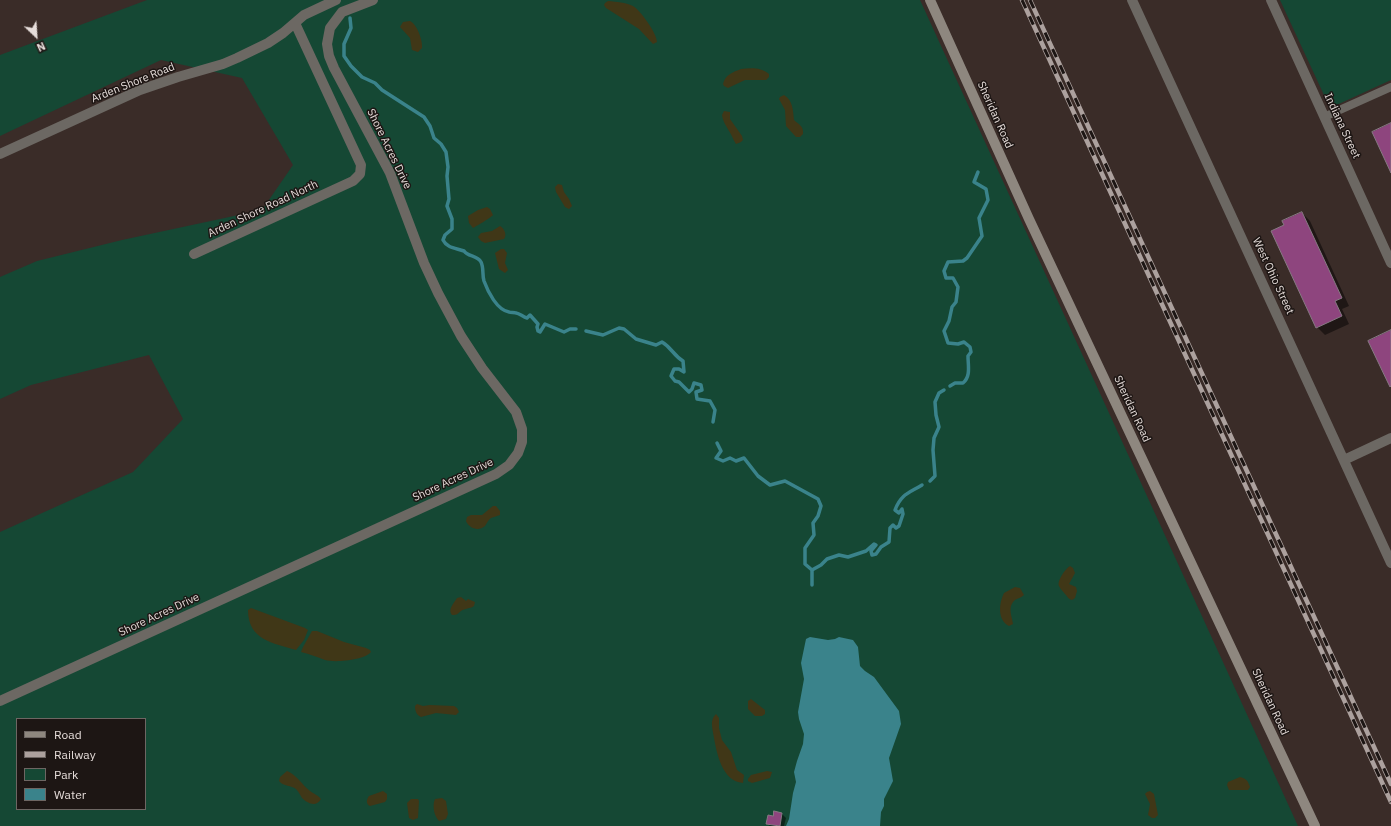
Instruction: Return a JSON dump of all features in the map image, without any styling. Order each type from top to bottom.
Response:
[{"type":"main road","name":"Sheridan Road","points":[[930,0],[1029,219],[1315,826]]},
{"type":"street","name":"Arden Shore Road","points":[[0,154],[140,90],[223,64],[237,58],[268,43],[304,15],[336,0]]},
{"type":"street","name":"Shore Acres Drive","points":[[0,701],[496,474],[509,465],[518,453],[522,442],[522,428],[516,412],[478,362],[461,336],[438,293],[424,263],[390,173],[329,56],[327,44],[330,28],[342,12],[373,0]]},
{"type":"street","name":"West Ohio Street","points":[[1132,0],[1391,563]]},
{"type":"street","name":"Indiana Street","points":[[1271,0],[1391,263]]},
{"type":"street","name":"Arden Shore Road North","points":[[194,254],[342,186],[358,177],[360,174],[361,165],[295,23]]},
{"type":"street","points":[[1324,117],[1391,87]]},
{"type":"street","points":[[1344,460],[1391,438]]},
{"type":"green space","points":[[147,0],[920,0],[1298,826],[0,826],[0,532],[133,472],[183,419],[149,355],[31,385],[0,399],[0,277],[37,261],[122,240],[262,210],[293,165],[242,78],[161,60],[0,136],[0,55]]},
{"type":"green space","points":[[1280,0],[1391,0],[1391,80],[1330,108]]},
{"type":"sand","points":[[608,1],[621,2],[636,8],[651,28],[657,42],[653,44],[639,29],[606,8],[604,5]]},
{"type":"sand","points":[[410,21],[417,29],[420,37],[422,48],[418,52],[412,50],[410,38],[400,27],[403,22]]},
{"type":"sand","points":[[741,69],[759,69],[769,74],[769,77],[766,80],[745,80],[728,88],[724,86],[723,84],[727,76]]},
{"type":"sand","points":[[784,95],[791,103],[794,120],[803,129],[803,134],[800,137],[796,137],[786,126],[785,110],[779,99]]},
{"type":"sand","points":[[724,111],[730,112],[730,119],[742,136],[743,140],[741,142],[736,144],[734,141],[723,120],[722,115]]},
{"type":"sand","points":[[558,184],[562,185],[564,192],[569,199],[572,206],[569,209],[565,207],[556,192],[555,187]]},
{"type":"sand","points":[[487,207],[493,215],[473,228],[469,223],[468,216]]},
{"type":"sand","points":[[500,226],[505,232],[504,239],[485,243],[478,237],[481,233],[492,231]]},
{"type":"sand","points":[[501,249],[504,249],[507,253],[505,263],[508,270],[505,273],[499,269],[495,253]]},
{"type":"sand","points":[[493,506],[496,506],[500,511],[500,515],[491,518],[482,528],[477,529],[471,527],[467,523],[467,517],[471,515],[482,515]]},
{"type":"sand","points":[[1070,566],[1073,568],[1075,573],[1069,584],[1076,587],[1077,591],[1075,598],[1072,600],[1059,586],[1059,581],[1062,575]]},
{"type":"sand","points":[[1015,587],[1020,588],[1024,595],[1015,600],[1011,606],[1013,624],[1009,626],[1002,620],[1000,606],[1004,593]]},
{"type":"sand","points":[[461,597],[466,601],[468,599],[475,602],[474,606],[463,610],[456,615],[452,615],[450,611],[452,606],[457,598]]},
{"type":"sand","points":[[251,608],[305,628],[308,630],[304,640],[296,650],[263,639],[252,628],[248,610]]},
{"type":"sand","points":[[312,631],[317,631],[344,642],[366,648],[371,652],[368,655],[356,659],[330,661],[301,652]]},
{"type":"sand","points":[[751,699],[765,710],[765,714],[762,716],[755,716],[748,709],[748,701]]},
{"type":"sand","points":[[417,704],[423,706],[454,706],[459,712],[456,715],[436,713],[421,717],[416,711],[415,706]]},
{"type":"sand","points":[[716,714],[719,718],[719,728],[722,740],[731,752],[737,770],[744,775],[743,783],[736,781],[725,772],[719,759],[712,725]]},
{"type":"sand","points":[[287,771],[294,775],[307,789],[320,798],[321,799],[319,802],[312,804],[306,802],[296,789],[281,783],[279,781],[280,777]]},
{"type":"sand","points":[[767,771],[772,772],[770,778],[752,783],[748,781],[751,775]]},
{"type":"sand","points":[[1240,777],[1246,779],[1248,782],[1250,787],[1248,790],[1229,790],[1227,785],[1228,782]]},
{"type":"sand","points":[[383,791],[387,794],[387,799],[385,802],[370,806],[367,803],[369,796]]},
{"type":"sand","points":[[1150,791],[1154,794],[1158,815],[1155,818],[1148,815],[1150,804],[1145,794]]},
{"type":"sand","points":[[442,798],[446,801],[448,814],[446,819],[439,821],[435,813],[434,804],[435,799]]},
{"type":"sand","points":[[411,799],[418,799],[419,801],[418,818],[413,820],[409,818],[407,803]]},
{"type":"water","points":[[810,637],[828,640],[839,637],[853,640],[858,647],[860,666],[874,677],[899,711],[901,724],[889,758],[893,781],[884,799],[880,826],[786,826],[789,819],[796,782],[794,772],[803,744],[804,734],[798,712],[804,679],[801,663],[806,639]]},
{"type":"building","points":[[1391,123],[1391,173],[1372,132]]},
{"type":"building","points":[[1302,212],[1342,298],[1335,301],[1342,316],[1316,328],[1271,231],[1284,225],[1282,221]]},
{"type":"building","points":[[1391,330],[1391,386],[1390,387],[1368,341]]},
{"type":"building","points":[[774,811],[782,813],[780,826],[766,824],[768,815],[773,816]]},
{"type":"waterway","points":[[350,18],[351,28],[344,44],[344,56],[351,66],[362,77],[375,83],[382,90],[424,117],[430,126],[434,138],[441,144],[446,152],[449,199],[447,206],[452,219],[452,229],[445,235],[443,240],[445,243],[449,246],[464,251],[481,262],[483,279],[488,290],[497,304],[505,311],[517,313],[527,318],[530,315],[538,324],[537,327],[538,331],[540,332],[545,324],[564,332],[570,329],[576,329]]},
{"type":"waterway","points":[[950,386],[955,383],[963,383],[966,380],[968,371],[968,356],[971,352],[970,347],[964,342],[958,344],[948,343],[944,331],[949,321],[952,307],[956,302],[958,287],[953,278],[946,278],[944,271],[948,262],[963,261],[967,258],[982,236],[979,218],[988,200],[986,189],[974,182],[978,172]]},
{"type":"waterway","points":[[586,331],[603,335],[619,328],[624,329],[636,339],[656,345],[662,342],[665,344],[683,361],[684,372],[679,369],[674,369],[671,376],[689,392],[694,383],[701,385],[702,390],[696,392],[697,399],[710,401],[715,410],[713,422]]},
{"type":"waterway","points":[[930,481],[935,476],[933,450],[934,438],[939,427],[935,402],[939,393],[944,390]]},
{"type":"waterway","points":[[717,443],[721,451],[716,458],[723,461],[730,458],[736,461],[744,458],[758,476],[770,485],[785,481],[818,499],[821,506],[818,516],[813,523],[814,535],[805,548],[805,564],[812,570]]},
{"type":"waterway","points":[[812,570],[821,565],[827,559],[839,555],[848,557],[866,551],[874,544],[876,545],[871,551],[872,555],[876,554],[881,547],[889,542],[890,528],[893,525],[896,528],[899,526],[903,514],[902,509],[899,513],[895,510],[900,500],[906,494],[922,485]]},
{"type":"waterway","points":[[812,570],[812,585]]},
{"type":"railway","points":[[1022,0],[1391,802]]},
{"type":"railway","points":[[1030,0],[1391,784]]}]
